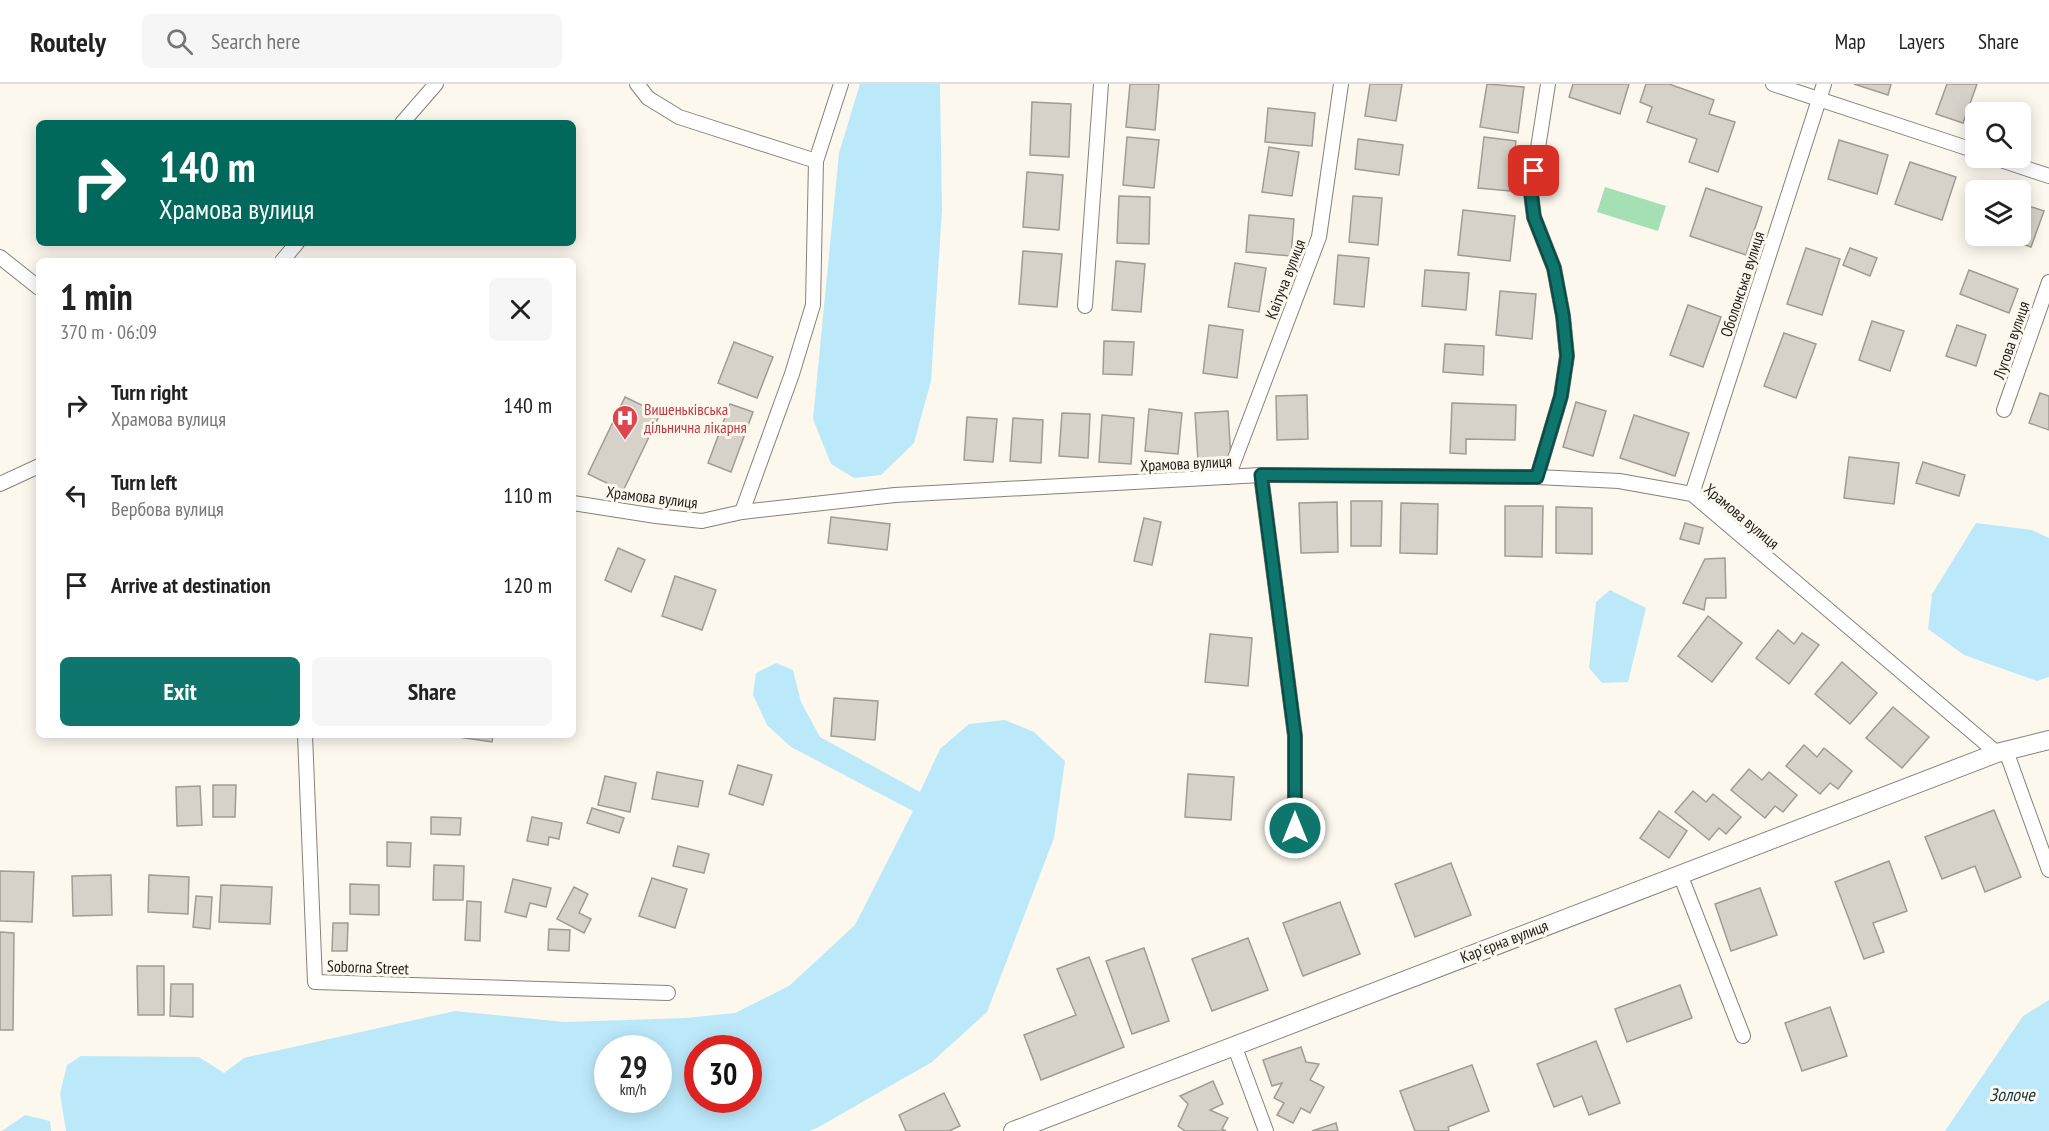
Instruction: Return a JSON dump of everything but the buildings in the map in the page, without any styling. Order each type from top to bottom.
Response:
[{"type":"street","points":[[405,120],[436,84]]},
{"type":"street","points":[[638,84],[648,98],[679,117],[816,160]]},
{"type":"street","points":[[742,512],[792,374],[813,305],[816,160],[841,84]]},
{"type":"street","points":[[1085,306],[1101,84]]},
{"type":"street","name":"Квітуча вулиця","points":[[1228,477],[1319,237],[1341,84],[1333,84]]},
{"type":"street","points":[[1537,477],[1561,396],[1567,356],[1563,316],[1554,268],[1534,217],[1531,193],[1548,84]]},
{"type":"street","points":[[1773,84],[1965,147]]},
{"type":"street","name":"Оболонська вулиця","points":[[1692,494],[1824,84]]},
{"type":"street","points":[[2025,168],[2049,176]]},
{"type":"street","points":[[284,258],[294,246]]},
{"type":"street","points":[[0,257],[36,286]]},
{"type":"street","name":"Лугова вулиця","points":[[2004,410],[2049,282]]},
{"type":"street","points":[[0,484],[36,467]]},
{"type":"street","points":[[1261,475],[1295,736],[1295,828]]},
{"type":"street","name":"Храмова вулиця","points":[[576,503],[702,521],[742,512],[895,495],[1261,475],[1537,477],[1619,481],[1692,494],[2002,752]]},
{"type":"street","name":"Soborna Street","points":[[304,738],[315,982],[668,993]]},
{"type":"street","name":"Карʼєрна вулиця","points":[[1012,1131],[2002,752],[2049,740]]},
{"type":"street","points":[[2002,752],[2049,870]]},
{"type":"street","points":[[1680,874],[1743,1035]]},
{"type":"street","points":[[1234,1045],[1266,1131]]},
{"type":"green space","points":[[1605,187],[1666,206],[1658,231],[1597,212]]},
{"type":"water","points":[[860,84],[940,84],[942,210],[931,381],[914,443],[881,475],[854,478],[831,464],[813,419],[839,153]]},
{"type":"water","points":[[1976,523],[2032,530],[2049,538],[2049,677],[2037,681],[1964,655],[1928,629],[1932,594]]},
{"type":"water","points":[[1610,590],[1646,608],[1628,682],[1602,683],[1589,668],[1596,602]]},
{"type":"water","points":[[776,663],[793,670],[801,702],[820,737],[920,792],[940,749],[969,724],[1005,720],[1034,732],[1065,761],[1054,838],[987,1012],[932,1062],[809,1131],[66,1131],[60,1094],[67,1065],[81,1056],[199,1057],[224,1073],[244,1058],[455,1011],[564,1022],[686,1018],[735,1013],[789,986],[855,925],[913,811],[791,747],[767,725],[753,695],[756,673]]},
{"type":"water","name":"Золоче","points":[[2049,1000],[2049,1131],[1945,1131],[2023,1016]]},
{"type":"water","points":[[25,1115],[50,1121],[51,1131],[2,1131]]},
{"type":"place","name":"Вишеньківська дільнична лікарня","points":[[625,441]]},
{"type":"route","points":[[1295,828],[1295,736],[1261,475],[1537,477],[1561,396],[1567,356],[1563,316],[1554,268],[1534,217],[1531,193],[1534,171]]}]
